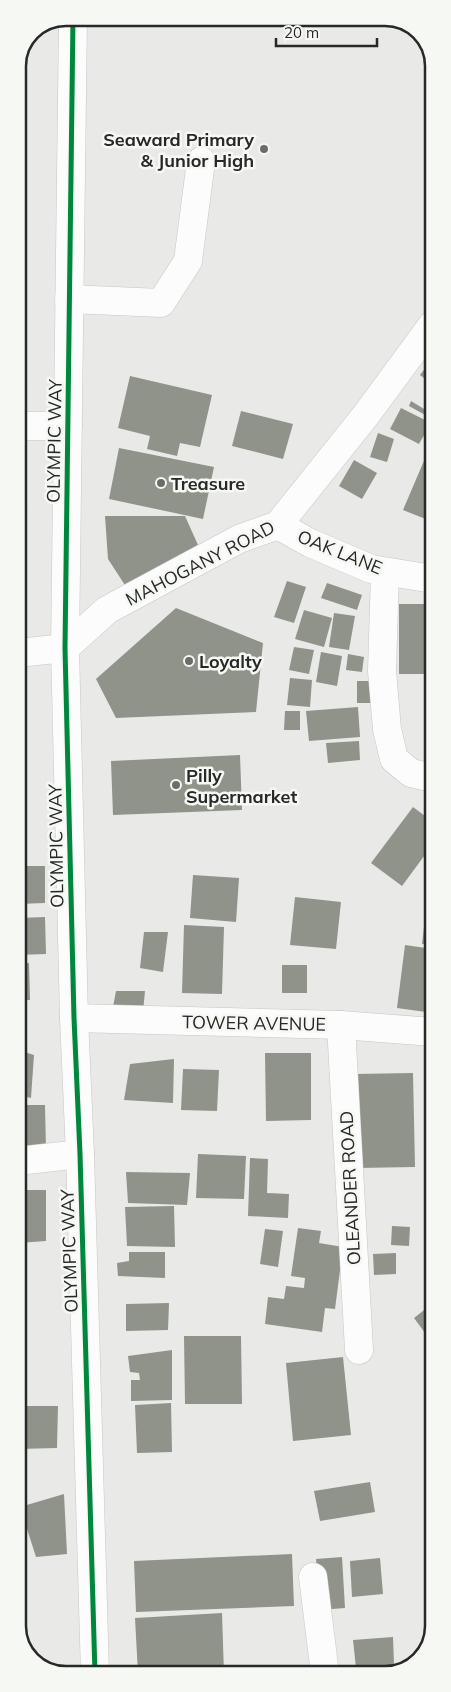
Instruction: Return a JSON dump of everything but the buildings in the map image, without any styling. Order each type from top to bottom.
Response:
[{"type":"street","name":"OLYMPIC WAY","points":[[73,26],[65,648],[74,1018],[80,1154],[95,1666]]},
{"type":"street","points":[[69,299],[161,303],[188,261],[201,161]]},
{"type":"street","name":"MAHOGANY ROAD","points":[[65,648],[107,610],[239,539],[278,525],[366,416],[425,335]]},
{"type":"street","points":[[26,426],[68,426]]},
{"type":"street","name":"OAK LANE","points":[[278,525],[310,543],[371,569],[425,578]]},
{"type":"street","points":[[385,572],[382,671],[388,729],[394,759],[411,773],[425,776]]},
{"type":"street","points":[[26,653],[65,648]]},
{"type":"street","name":"TOWER AVENUE","points":[[74,1018],[340,1025],[425,1031]]},
{"type":"street","name":"OLEANDER ROAD","points":[[340,1025],[359,1350]]},
{"type":"street","points":[[26,1160],[80,1154]]},
{"type":"street","points":[[312,1577],[325,1666]]},
{"type":"cycle path","points":[[73,26],[65,648],[74,1018],[80,1154],[95,1666]]},
{"type":"place","name":"Seaward Primary & Junior High","points":[[264,149]]},
{"type":"place","name":"Treasure","points":[[161,483]]},
{"type":"place","name":"Loyalty","points":[[189,661]]},
{"type":"place","name":"Pilly Supermarket","points":[[176,785]]}]
